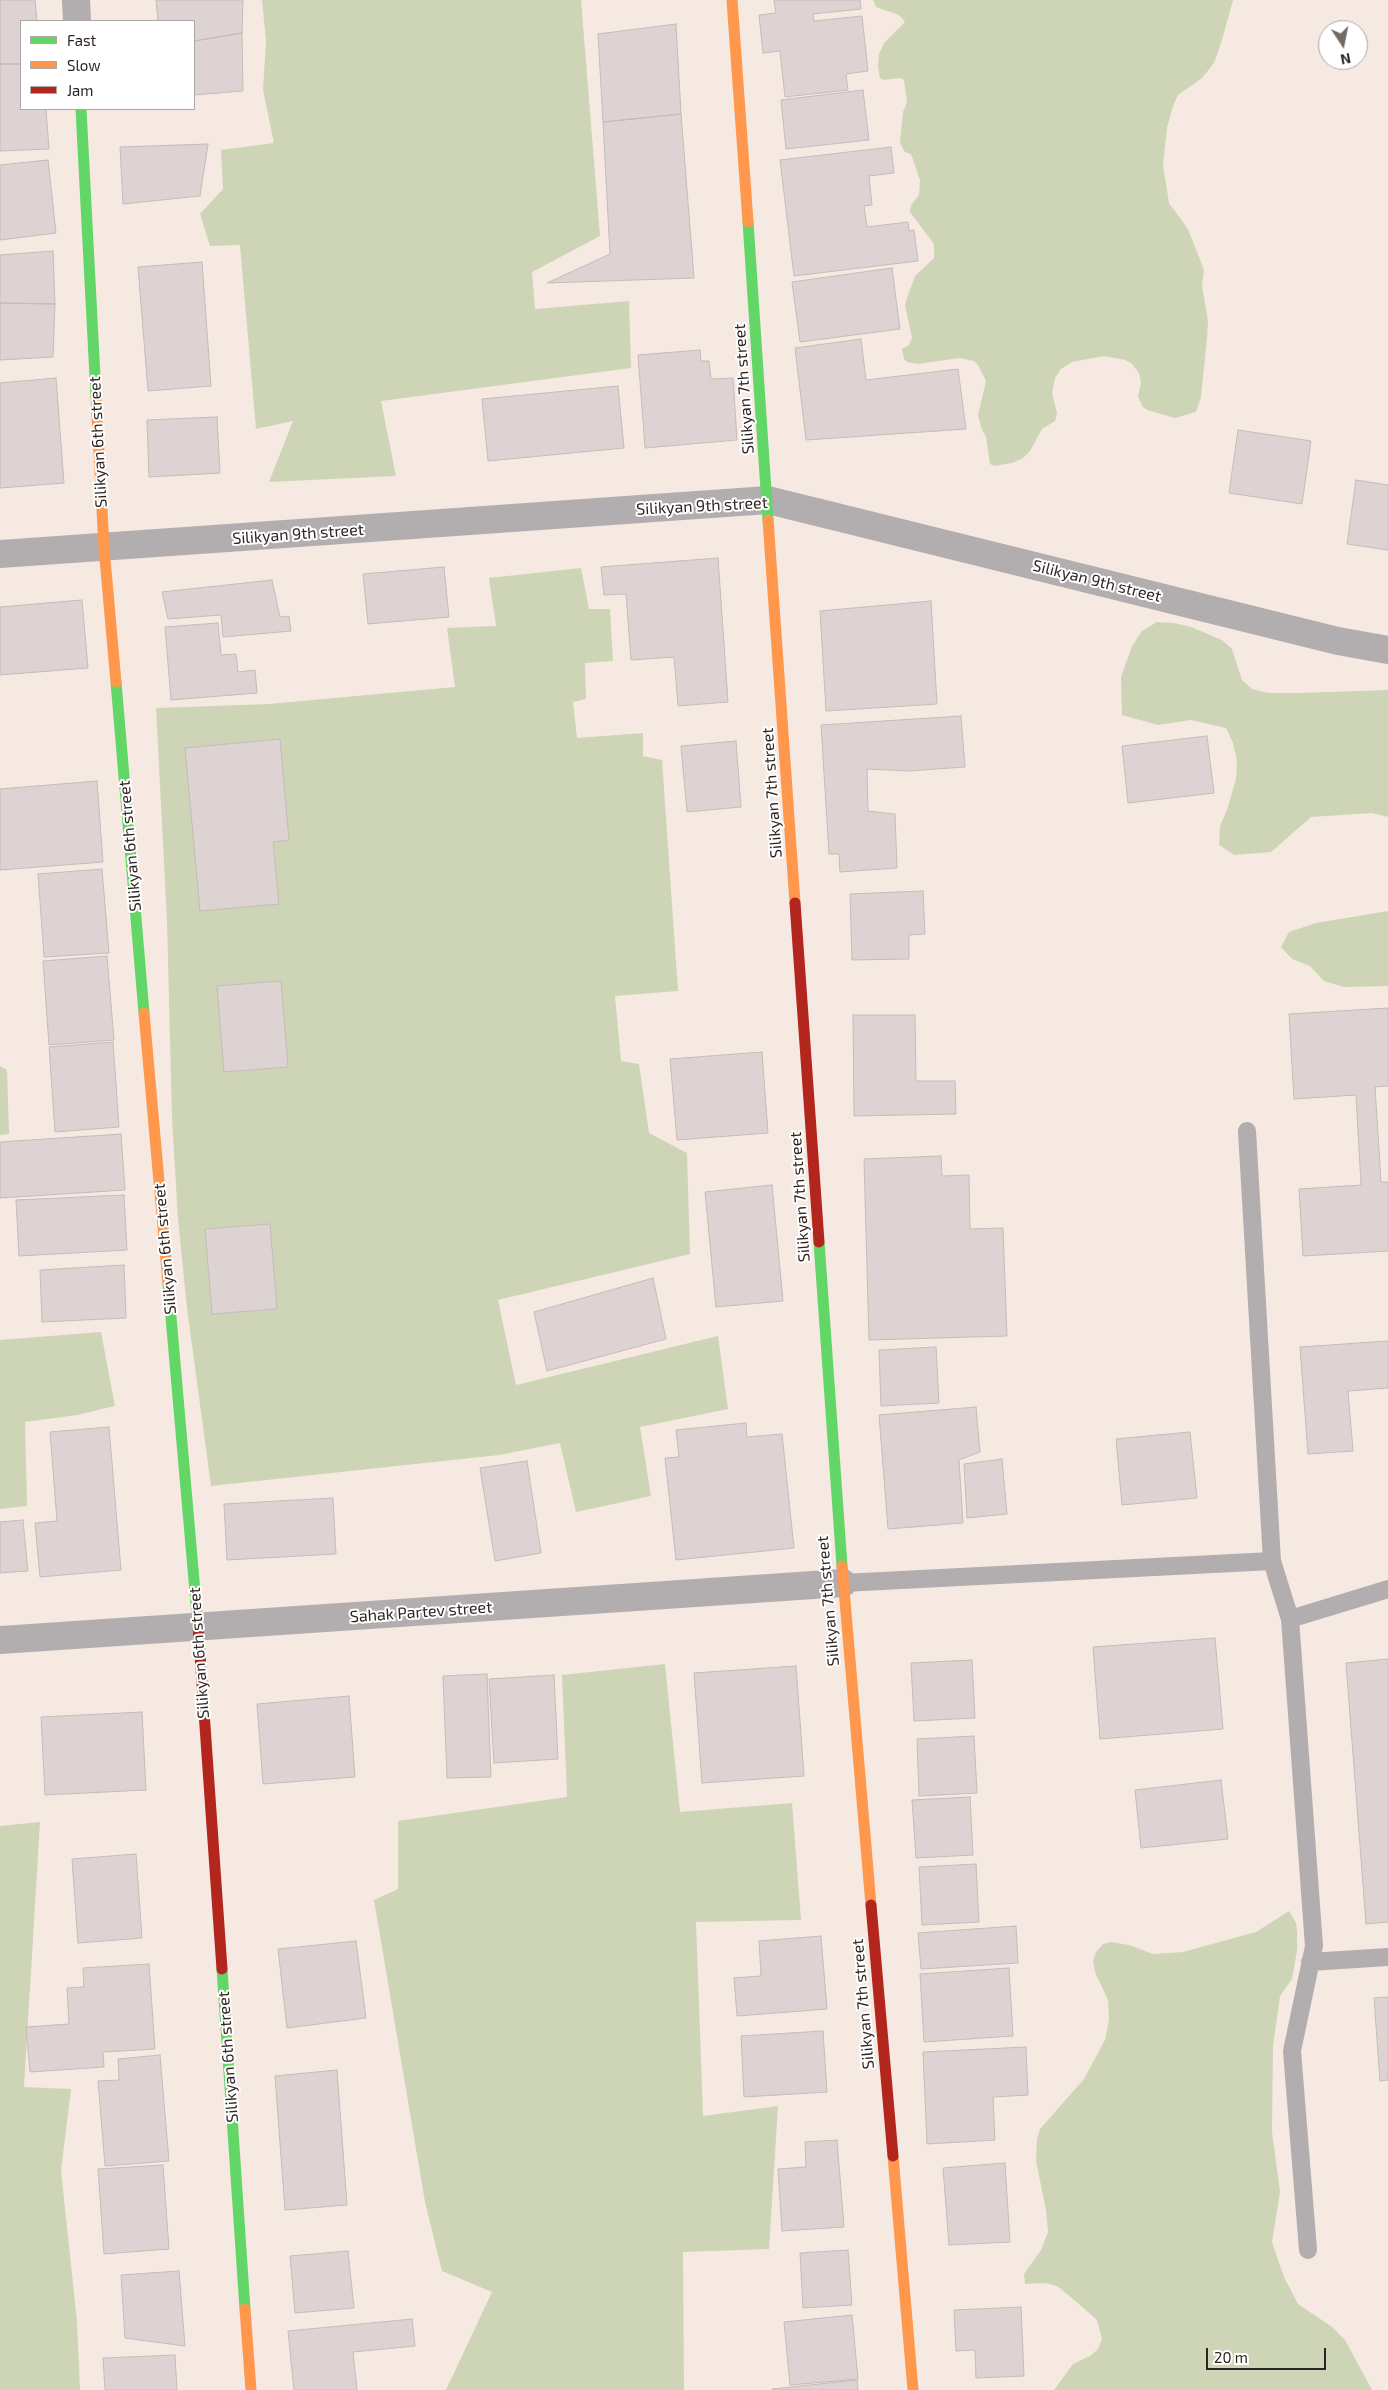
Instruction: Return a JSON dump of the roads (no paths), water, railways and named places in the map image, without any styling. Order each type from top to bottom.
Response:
[{"type":"street","points":[[76,0],[77,20]]},
{"type":"street","name":"Silikyan 7th street","points":[[732,0],[843,1583],[913,2390]]},
{"type":"street","name":"Silikyan 6th street","points":[[81,110],[104,548],[198,1627],[251,2390]]},
{"type":"street","name":"Silikyan 9th street","points":[[0,554],[768,500],[1338,641],[1388,650]]},
{"type":"street","name":"Sahak Partev street","points":[[0,1640],[843,1583]]},
{"type":"lane","points":[[1247,1131],[1272,1561],[1290,1619],[1314,1946],[1292,2051],[1308,2250]]},
{"type":"lane","points":[[843,1583],[1272,1561]]},
{"type":"lane","points":[[1290,1619],[1388,1588]]},
{"type":"lane","points":[[1310,1962],[1388,1957]]}]
